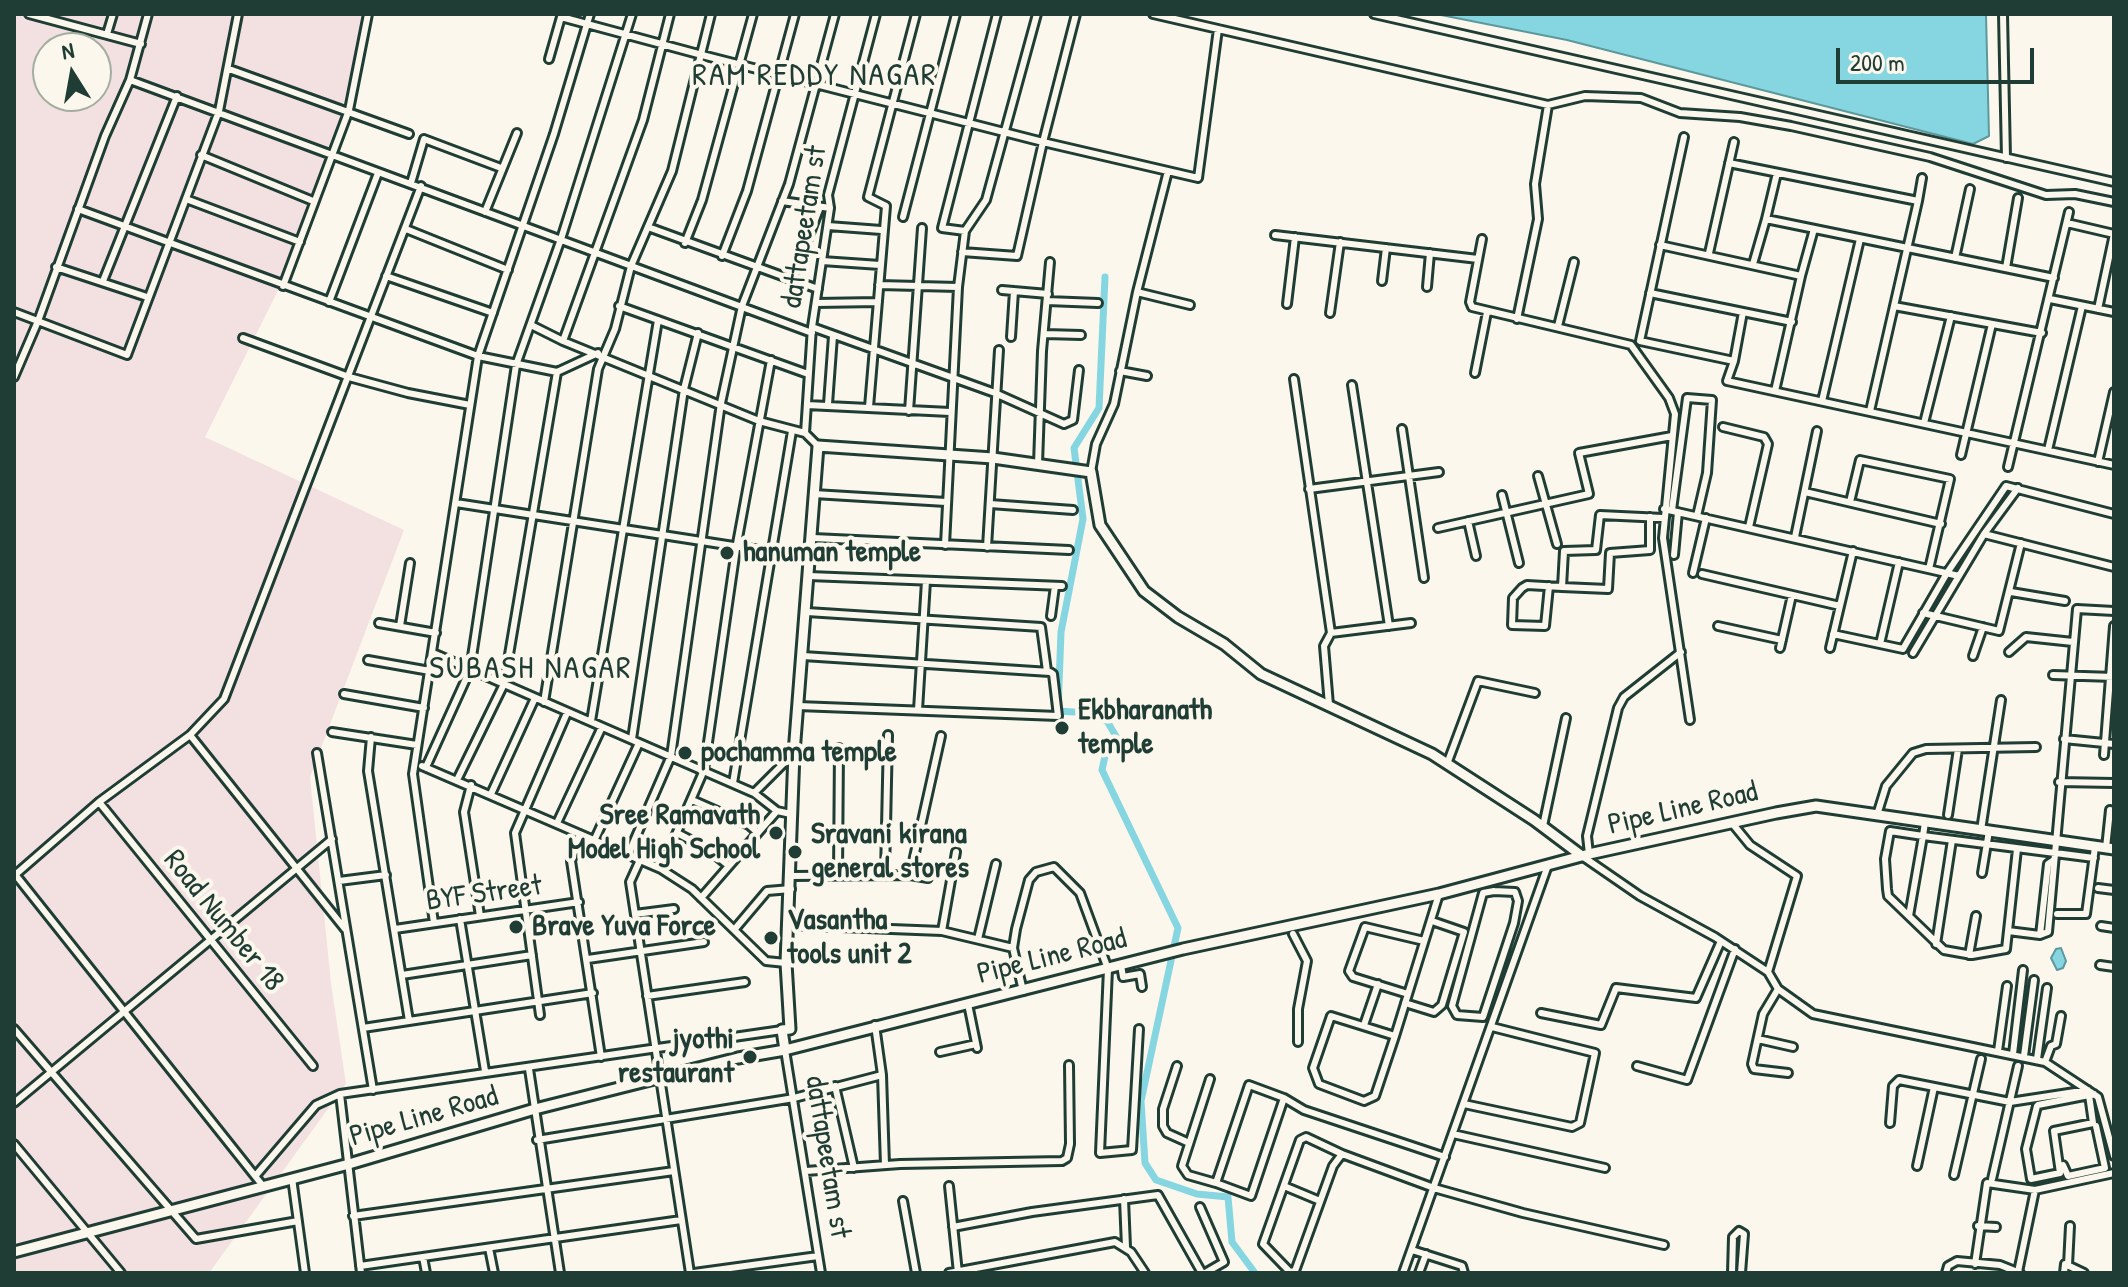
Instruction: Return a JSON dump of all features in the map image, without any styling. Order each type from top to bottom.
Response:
[{"type":"street","points":[[29,14],[99,32]]},
{"type":"street","points":[[65,23],[67,14]]},
{"type":"street","points":[[14,377],[130,80],[148,14]]},
{"type":"street","points":[[14,312],[127,355],[219,111],[238,14]]},
{"type":"street","points":[[283,286],[313,201],[335,156],[349,110],[368,14]]},
{"type":"street","points":[[434,923],[413,774],[478,356],[590,14]]},
{"type":"street","points":[[426,767],[470,670],[516,365],[561,239],[632,14]]},
{"type":"street","points":[[563,341],[643,120],[670,14]]},
{"type":"street","points":[[544,702],[601,355],[631,266],[672,171],[711,14]]},
{"type":"street","points":[[685,243],[702,200],[753,14]]},
{"type":"street","points":[[722,256],[747,191],[795,14]]},
{"type":"street","points":[[628,855],[671,756],[721,403],[742,306],[782,201],[835,14]]},
{"type":"street","name":"dattapeetam st","points":[[805,433],[812,330],[830,208],[828,195],[876,14]]},
{"type":"street","points":[[869,407],[881,230],[886,206],[868,197],[916,14]]},
{"type":"street","points":[[903,217],[956,14]]},
{"type":"street","points":[[965,231],[942,228],[997,14]]},
{"type":"street","points":[[945,545],[950,412],[965,231],[986,200],[1037,14]]},
{"type":"street","points":[[962,252],[1017,256],[1076,14]]},
{"type":"street","points":[[1153,14],[1548,105],[1585,96],[1641,98],[1680,113],[1740,117],[1930,157],[2046,195],[2075,194],[2114,202]]},
{"type":"street","points":[[1374,14],[2114,182]]},
{"type":"street","points":[[2003,14],[2006,158]]},
{"type":"street","points":[[549,59],[562,16],[855,95],[1198,178],[1218,29]]},
{"type":"street","points":[[112,35],[141,44]]},
{"type":"street","points":[[229,69],[409,134]]},
{"type":"street","points":[[130,80],[597,254],[812,330],[912,361],[1064,424],[1071,423],[1079,370]]},
{"type":"street","points":[[103,281],[177,96]]},
{"type":"street","points":[[1517,319],[1538,219],[1535,184],[1548,105]]},
{"type":"street","points":[[485,212],[517,133]]},
{"type":"street","points":[[1640,341],[1684,137]]},
{"type":"street","points":[[411,183],[424,139],[501,168]]},
{"type":"street","points":[[1709,253],[1734,142]]},
{"type":"street","points":[[201,155],[313,201]]},
{"type":"street","points":[[1729,163],[1918,201]]},
{"type":"street","points":[[1168,171],[1137,292],[1114,404],[1096,444],[1088,472],[1100,525],[1144,591],[1224,644],[1261,674],[1447,764],[1543,826],[1640,896],[1735,949],[1768,972],[1778,989],[1799,1006],[1830,1020],[2045,1062],[2091,1094],[2106,1125],[2114,1156]]},
{"type":"street","points":[[329,302],[378,173]]},
{"type":"street","points":[[1753,264],[1777,173]]},
{"type":"street","points":[[1870,411],[1922,178]]},
{"type":"street","points":[[263,1186],[257,1174],[15,874],[99,802],[190,735],[215,711],[230,685],[421,186]]},
{"type":"street","points":[[1955,258],[1970,189]]},
{"type":"street","points":[[2006,268],[2018,198]]},
{"type":"street","points":[[186,199],[300,242]]},
{"type":"street","points":[[782,201],[830,208]]},
{"type":"street","points":[[792,280],[820,207]]},
{"type":"street","points":[[78,209],[478,356],[557,372],[601,355]]},
{"type":"street","points":[[2008,467],[2017,443],[2069,212]]},
{"type":"street","points":[[1766,219],[2054,278]]},
{"type":"street","points":[[2067,223],[2114,234],[2098,309]]},
{"type":"street","points":[[828,226],[881,230]]},
{"type":"street","points":[[648,227],[818,289]]},
{"type":"street","points":[[909,411],[922,228]]},
{"type":"street","points":[[406,229],[508,270]]},
{"type":"street","points":[[1775,391],[1814,229]]},
{"type":"street","points":[[1275,235],[1478,259]]},
{"type":"street","points":[[1287,304],[1295,237]]},
{"type":"street","points":[[1482,239],[1470,302],[1472,307],[1631,345],[1640,341],[1734,361]]},
{"type":"street","points":[[1822,401],[1860,239]]},
{"type":"street","points":[[1330,313],[1340,242]]},
{"type":"street","points":[[1660,245],[1709,253],[1801,276]]},
{"type":"street","points":[[1382,281],[1386,248]]},
{"type":"street","points":[[1427,287],[1430,253]]},
{"type":"street","points":[[822,261],[880,265]]},
{"type":"street","points":[[1038,464],[1038,411],[1050,262]]},
{"type":"street","points":[[1558,326],[1574,262]]},
{"type":"street","points":[[56,267],[147,297]]},
{"type":"street","points":[[386,276],[493,313]]},
{"type":"street","points":[[879,285],[958,287]]},
{"type":"street","points":[[1002,290],[1098,303]]},
{"type":"street","points":[[1011,337],[1014,291]]},
{"type":"street","points":[[1137,292],[1190,305]]},
{"type":"street","points":[[1650,293],[1792,322]]},
{"type":"street","points":[[2050,299],[2114,312]]},
{"type":"street","points":[[816,303],[878,302]]},
{"type":"street","points":[[619,306],[808,374]]},
{"type":"street","points":[[1894,306],[2042,333]]},
{"type":"street","points":[[2048,450],[2082,306]]},
{"type":"street","points":[[1475,373],[1487,312]]},
{"type":"street","points":[[1743,312],[1727,381],[2114,465]]},
{"type":"street","points":[[1924,423],[1951,316]]},
{"type":"street","points":[[591,721],[658,320]]},
{"type":"street","points":[[1961,455],[1992,324]]},
{"type":"street","points":[[531,325],[759,421],[805,433],[818,446],[993,458],[1088,472]]},
{"type":"street","points":[[594,841],[636,741],[684,389],[698,333]]},
{"type":"street","points":[[1045,334],[1081,335]]},
{"type":"street","points":[[828,404],[833,336]]},
{"type":"street","points":[[243,338],[349,377],[470,405]]},
{"type":"street","points":[[1631,345],[1669,398],[1675,414],[1671,510],[1674,555]]},
{"type":"street","points":[[987,547],[999,350]]},
{"type":"street","points":[[661,869],[704,770],[736,549],[771,360]]},
{"type":"street","points":[[1120,371],[1147,376]]},
{"type":"street","points":[[457,780],[504,684],[557,372]]},
{"type":"street","points":[[1294,379],[1331,633],[1324,646],[1329,705]]},
{"type":"street","points":[[1352,385],[1389,626]]},
{"type":"street","points":[[2098,462],[2114,392]]},
{"type":"street","points":[[1597,549],[1600,515],[1663,518],[1671,510],[1687,398],[1712,400],[1707,473],[1697,516]]},
{"type":"street","points":[[807,405],[950,412]]},
{"type":"street","points":[[1723,427],[1764,437],[1768,444],[1749,527]]},
{"type":"street","points":[[1402,429],[1424,578]]},
{"type":"street","points":[[733,783],[792,431]]},
{"type":"street","points":[[1795,537],[1817,431]]},
{"type":"street","points":[[1438,528],[1589,494],[1579,453],[1672,436]]},
{"type":"street","points":[[785,1050],[794,753],[818,446]]},
{"type":"street","points":[[1850,502],[1860,460],[1950,479],[1929,569]]},
{"type":"street","points":[[1309,489],[1439,472]]},
{"type":"street","points":[[1538,476],[1557,544]]},
{"type":"street","points":[[1833,634],[1903,649],[1947,573],[2003,487],[2018,488],[2114,514]]},
{"type":"street","points":[[1913,653],[1984,534],[2018,488]]},
{"type":"street","points":[[1805,492],[1941,524]]},
{"type":"street","points":[[814,494],[946,502]]},
{"type":"street","points":[[1502,495],[1519,563]]},
{"type":"street","points":[[456,503],[736,549],[811,558]]},
{"type":"street","points":[[990,504],[1073,510]]},
{"type":"street","points":[[1671,510],[1959,576]]},
{"type":"street","points":[[1562,587],[1564,551],[1648,552],[1650,517]]},
{"type":"street","points":[[1663,518],[1667,569],[1690,720]]},
{"type":"street","points":[[1693,573],[1706,518]]},
{"type":"street","points":[[1468,521],[1476,556]]},
{"type":"street","points":[[1984,534],[2114,567]]},
{"type":"street","points":[[813,538],[1069,550]]},
{"type":"street","points":[[1923,613],[1999,631],[2021,543]]},
{"type":"street","points":[[1830,648],[1853,551]]},
{"type":"street","points":[[1549,586],[1545,626],[1512,625],[1512,604],[1527,585],[1549,586],[1562,587],[1608,589],[1610,553]]},
{"type":"street","points":[[1880,644],[1899,562]]},
{"type":"street","points":[[400,626],[410,563]]},
{"type":"street","points":[[1702,574],[1840,606]]},
{"type":"street","points":[[809,576],[1059,586],[1051,616]]},
{"type":"street","points":[[918,710],[926,581]]},
{"type":"street","points":[[2011,592],[2065,601]]},
{"type":"street","points":[[1718,626],[1781,644],[1792,595]]},
{"type":"street","points":[[2008,931],[2040,935],[2048,932],[2059,782],[2077,609],[2114,611]]},
{"type":"street","points":[[806,616],[1041,627],[1047,671]]},
{"type":"street","points":[[379,623],[436,633]]},
{"type":"street","points":[[1331,633],[1411,623]]},
{"type":"street","points":[[2104,755],[2114,626]]},
{"type":"street","points":[[1973,656],[1983,627]]},
{"type":"street","points":[[2009,652],[2026,637],[2073,642]]},
{"type":"street","points":[[1585,855],[1618,708],[1624,697],[1681,652]]},
{"type":"street","points":[[433,653],[591,721],[601,729],[733,783],[754,793],[777,811],[791,814]]},
{"type":"street","points":[[798,706],[1056,718],[1053,674],[1047,671],[920,666],[803,656]]},
{"type":"street","points":[[368,660],[430,671]]},
{"type":"street","points":[[2053,675],[2112,677]]},
{"type":"street","points":[[1447,764],[1478,681],[1535,693]]},
{"type":"street","points":[[344,694],[424,708]]},
{"type":"street","points":[[491,794],[535,698]]},
{"type":"street","points":[[1982,873],[2001,700]]},
{"type":"street","points":[[540,1015],[515,833],[567,713]]},
{"type":"street","points":[[1543,826],[1566,718]]},
{"type":"street","points":[[557,823],[601,729]]},
{"type":"street","points":[[332,732],[417,745]]},
{"type":"street","points":[[190,735],[345,929]]},
{"type":"street","points":[[885,874],[888,735]]},
{"type":"street","points":[[910,875],[941,736]]},
{"type":"street","points":[[371,737],[368,771],[409,1021]]},
{"type":"street","points":[[2064,739],[2114,744]]},
{"type":"street","points":[[1877,815],[1886,786],[1913,753],[1926,749],[1994,751],[2036,747]]},
{"type":"street","points":[[838,875],[839,748]]},
{"type":"street","points":[[1948,815],[1958,749]]},
{"type":"street","points":[[317,753],[373,1090]]},
{"type":"street","points":[[754,793],[794,753]]},
{"type":"street","points":[[415,763],[661,869],[701,898],[766,961],[786,963]]},
{"type":"street","points":[[2059,782],[2114,783]]},
{"type":"street","points":[[471,785],[464,812],[480,916]]},
{"type":"street","points":[[692,800],[749,825],[758,833]]},
{"type":"street","name":"Road Number 18","points":[[99,802],[313,1066]]},
{"type":"street","name":"Pipe Line Road","points":[[14,1252],[172,1208],[349,1164],[535,1109],[658,1078],[785,1050],[1183,949],[1439,894],[1547,868],[1585,855],[1816,806],[1985,831],[2055,851],[2102,851]]},
{"type":"street","points":[[2057,914],[2086,914],[2110,810]]},
{"type":"street","points":[[701,898],[777,811]]},
{"type":"street","points":[[1909,916],[1925,822]]},
{"type":"street","points":[[1732,823],[1750,845],[1797,876],[1768,972]]},
{"type":"street","points":[[2017,849],[2006,949],[1998,953],[1969,955],[1944,950],[1888,896],[1885,859],[1890,831],[2017,849],[2055,851]]},
{"type":"street","points":[[677,833],[708,849],[729,866]]},
{"type":"street","points":[[580,834],[571,861],[601,1057]]},
{"type":"street","points":[[14,1103],[332,839]]},
{"type":"street","points":[[1936,944],[1952,840]]},
{"type":"street","points":[[942,931],[956,852]]},
{"type":"street","points":[[640,860],[631,875],[635,914],[658,1078],[692,1273],[818,1256]]},
{"type":"street","points":[[978,939],[996,864]]},
{"type":"street","points":[[1023,991],[1013,948],[1029,880],[1036,872],[1054,867],[1080,893],[1108,969],[1100,1153],[1132,1150],[1139,1029]]},
{"type":"street","points":[[1403,1273],[1547,868]]},
{"type":"street","points":[[791,876],[885,874],[928,878]]},
{"type":"street","points":[[339,881],[386,875]]},
{"type":"street","points":[[2098,888],[2114,890]]},
{"type":"street","points":[[734,930],[767,891],[791,889]]},
{"type":"street","points":[[1515,892],[1518,901],[1514,923],[1491,998],[1481,1019],[1452,1011],[1483,893],[1515,892]]},
{"type":"street","points":[[1395,1036],[1331,1016],[1313,1068],[1319,1084],[1364,1101],[1371,1100],[1395,1036],[1439,894]]},
{"type":"street","name":"BYF Street","points":[[395,929],[579,902]]},
{"type":"street","points":[[635,914],[674,909]]},
{"type":"street","points":[[1969,955],[1976,916]]},
{"type":"street","points":[[460,919],[485,1071]]},
{"type":"street","points":[[1405,1003],[1434,1012],[1442,1005],[1464,932],[1432,921]]},
{"type":"street","points":[[1514,923],[1527,927]]},
{"type":"street","points":[[789,925],[942,931],[1013,948]]},
{"type":"street","points":[[2101,926],[2114,928]]},
{"type":"street","points":[[1408,994],[1350,974],[1365,927],[1424,941]]},
{"type":"street","points":[[1293,934],[1307,961],[1298,1009],[1298,1042]]},
{"type":"street","points":[[1541,1013],[1601,1025],[1616,988],[1696,998],[1721,941]]},
{"type":"street","points":[[588,959],[704,942]]},
{"type":"street","points":[[1637,1066],[1687,1080],[1735,949]]},
{"type":"street","points":[[402,975],[532,955]]},
{"type":"street","points":[[1130,963],[1132,975],[1141,976],[1142,987]]},
{"type":"street","points":[[2100,965],[2114,967]]},
{"type":"street","points":[[2013,1054],[2023,970]]},
{"type":"street","points":[[2024,1056],[2034,980]]},
{"type":"street","points":[[647,996],[745,982]]},
{"type":"street","points":[[1364,1025],[1378,984]]},
{"type":"street","points":[[1998,1051],[2007,986]]},
{"type":"street","points":[[2037,1059],[2047,988]]},
{"type":"street","points":[[1778,989],[1763,1014],[1753,1068],[1788,1073]]},
{"type":"street","points":[[363,1028],[593,993]]},
{"type":"street","points":[[1491,998],[1501,1002]]},
{"type":"street","points":[[940,1052],[977,1046],[968,1004]]},
{"type":"street","points":[[2045,1062],[2051,1046],[2056,1044],[2061,1016]]},
{"type":"street","points":[[875,1025],[882,1075],[885,1165]]},
{"type":"street","points":[[1464,1104],[1572,1127],[1580,1123],[1595,1053],[1492,1027]]},
{"type":"street","points":[[14,1029],[196,1239],[298,1221]]},
{"type":"street","points":[[257,1174],[316,1105],[340,1094],[485,1071],[529,1069],[786,1029]]},
{"type":"street","points":[[1758,1039],[1793,1047]]},
{"type":"street","name":"dattapeetam st","points":[[785,1050],[821,1273]]},
{"type":"street","points":[[1954,1175],[1981,1059]]},
{"type":"street","points":[[806,1171],[885,1165],[1062,1161],[1067,1158],[1070,1144],[1069,1065]]},
{"type":"street","points":[[1177,1066],[1163,1109],[1163,1126],[1167,1133],[1187,1142]]},
{"type":"street","points":[[1992,1179],[2018,1066]]},
{"type":"street","points":[[529,1069],[537,1140],[560,1273]]},
{"type":"street","points":[[537,1140],[794,1098],[882,1075]]},
{"type":"street","points":[[1210,1079],[1187,1142],[1182,1160],[1184,1171],[1251,1196],[1284,1098]]},
{"type":"street","points":[[1890,1123],[1896,1081],[2010,1102],[2091,1094]]},
{"type":"street","points":[[1216,1183],[1249,1085],[1284,1098],[1304,1110],[1445,1157]]},
{"type":"street","points":[[835,1086],[854,1168]]},
{"type":"street","points":[[1917,1166],[1934,1087]]},
{"type":"street","points":[[340,1094],[360,1269],[681,1220]]},
{"type":"street","points":[[2091,1094],[2093,1123],[2054,1131],[2060,1173],[2031,1179],[2026,1149],[2037,1106],[2091,1094]]},
{"type":"street","points":[[2106,1125],[2059,1134],[2064,1173],[2068,1176],[2114,1173]]},
{"type":"street","points":[[2096,1126],[2105,1172]]},
{"type":"street","points":[[1453,1134],[1605,1168]]},
{"type":"street","points":[[1342,1154],[1333,1166],[1295,1271],[1290,1272],[1263,1244],[1303,1137],[1434,1188],[1523,1213],[1664,1245]]},
{"type":"street","points":[[14,1144],[121,1273]]},
{"type":"street","points":[[353,1216],[674,1171]]},
{"type":"street","points":[[1984,1273],[1979,1264],[1978,1226],[1987,1183],[2035,1190],[2105,1172]]},
{"type":"street","points":[[292,1178],[305,1273]]},
{"type":"street","points":[[949,1186],[958,1272]]},
{"type":"street","points":[[1284,1186],[1320,1201]]},
{"type":"street","points":[[1946,1273],[1952,1262],[2000,1265],[2019,1272],[2035,1190]]},
{"type":"street","points":[[953,1227],[1158,1195],[1203,1273],[1214,1271],[1224,1262],[1200,1207]]},
{"type":"street","points":[[1124,1199],[1126,1247]]},
{"type":"street","points":[[903,1201],[916,1273]]},
{"type":"street","points":[[1978,1226],[1996,1227]]},
{"type":"street","points":[[2064,1273],[2068,1265],[2070,1226]]},
{"type":"street","points":[[1732,1273],[1733,1237],[1739,1231],[1744,1234],[1741,1273]]},
{"type":"street","points":[[949,1273],[1115,1242],[1126,1247],[1145,1273]]},
{"type":"street","points":[[489,1248],[494,1273]]},
{"type":"street","points":[[1412,1250],[1462,1266],[1464,1273]]},
{"type":"street","points":[[1419,1273],[1426,1254]]},
{"type":"street","points":[[423,1257],[426,1273]]},
{"type":"street","points":[[2068,1265],[2084,1273]]},
{"type":"shaded area","points":[[14,14],[364,14],[320,206],[205,437],[404,530],[310,777],[331,983],[346,1084],[209,1273],[14,1273]]},
{"type":"water","points":[[1436,14],[1986,14],[1989,136],[1973,144],[1567,40]]},
{"type":"water","points":[[2061,948],[2066,961],[2063,968],[2057,970],[2051,958],[2056,949]]},
{"type":"waterway","points":[[1105,277],[1099,408],[1074,448],[1083,519],[1061,632],[1058,711],[1090,713],[1107,721],[1117,738],[1105,756],[1102,770],[1178,928],[1141,1101],[1145,1163],[1156,1180],[1197,1194],[1228,1197],[1232,1242],[1255,1273]]},
{"type":"place","name":"hanuman temple","points":[[727,553]]},
{"type":"place","name":"Ekbharanath temple","points":[[1062,728]]},
{"type":"place","name":"pochamma temple","points":[[685,753]]},
{"type":"place","name":"Sree Ramavath Model High School","points":[[776,833]]},
{"type":"place","name":"Sravani kirana general stores","points":[[795,852]]},
{"type":"place","name":"Brave Yuva Force","points":[[516,927]]},
{"type":"place","name":"Vasantha tools unit 2","points":[[771,938]]},
{"type":"place","name":"jyothi restaurant","points":[[750,1057]]},
{"type":"district","name":"RAM REDDY NAGAR","points":[[815,76]]},
{"type":"district","name":"SUBASH NAGAR","points":[[531,669]]}]
